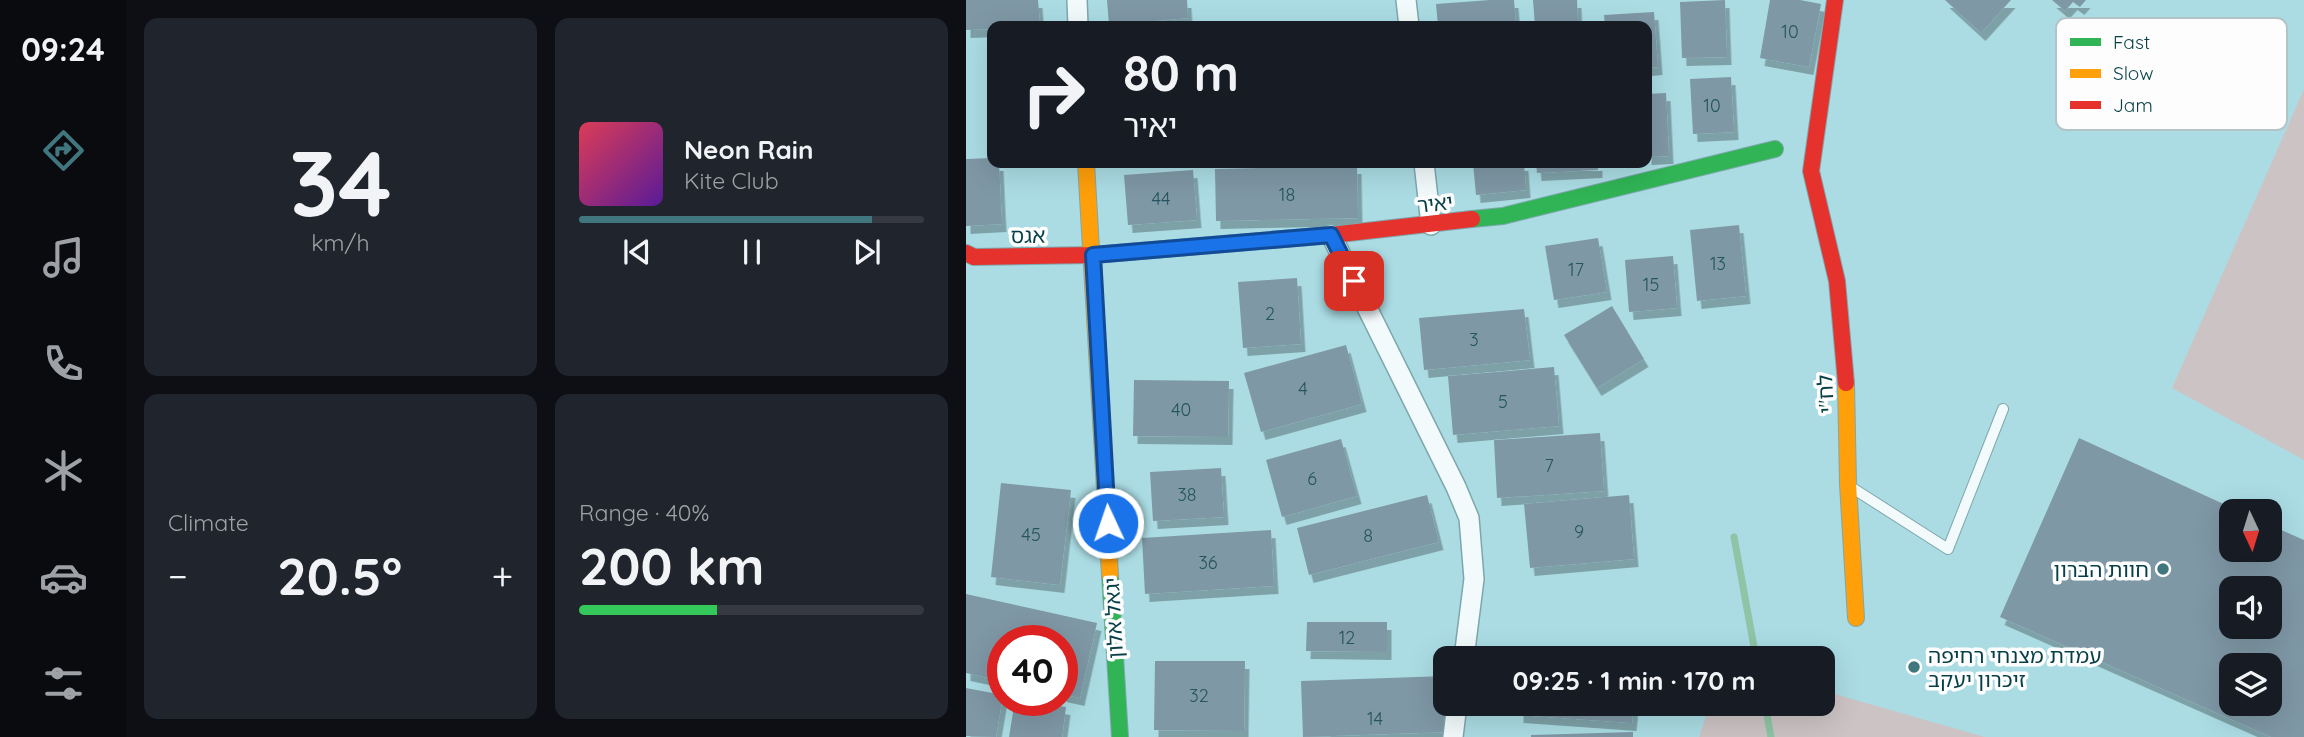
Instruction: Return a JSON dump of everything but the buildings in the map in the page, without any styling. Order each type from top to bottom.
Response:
[{"type":"street","points":[[1077,0],[1077,21]]},
{"type":"street","points":[[1406,0],[1408,21]]},
{"type":"street","name":"לח\"י","points":[[1835,0],[1811,171],[1837,281],[1848,403],[1848,484],[1856,618]]},
{"type":"street","name":"יאיר","points":[[1093,255],[1331,235],[1503,216],[1775,149]]},
{"type":"street","name":"יגאל אלון","points":[[1086,168],[1120,737]]},
{"type":"street","points":[[1425,168],[1431,225]]},
{"type":"street","points":[[1331,235],[1469,518],[1474,579],[1466,646]]},
{"type":"street","name":"אגס","points":[[966,253],[974,257],[1093,255]]},
{"type":"street","points":[[1453,737],[1456,716]]},
{"type":"lane","points":[[1848,484],[1948,549],[2003,409]]},
{"type":"shaded area","points":[[2304,89],[2304,460],[2172,388]]},
{"type":"shaded area","points":[[1835,694],[1985,737],[1699,737],[1706,716],[1835,716]]},
{"type":"waterway","points":[[1734,537],[1754,646]]},
{"type":"waterway","points":[[1767,716],[1771,737]]},
{"type":"traffic: fast","points":[[1472,219],[1503,216],[1775,149]]},
{"type":"traffic: fast","points":[[1110,575],[1120,737]]},
{"type":"traffic: slow","points":[[1086,168],[1110,575]]},
{"type":"traffic: slow","points":[[1846,383],[1848,484],[1856,618]]},
{"type":"traffic: jam","points":[[1835,0],[1811,171],[1837,281],[1846,383]]},
{"type":"traffic: jam","points":[[966,253],[974,257],[1093,255],[1331,235],[1472,219]]},
{"type":"place","name":"חוות הברון","points":[[2163,569]]},
{"type":"place","name":"עמדת מצנחי רחיפה זיכרון יעקב","points":[[1914,667]]},
{"type":"route","points":[[1108,523],[1093,255],[1331,235],[1354,281]]}]
